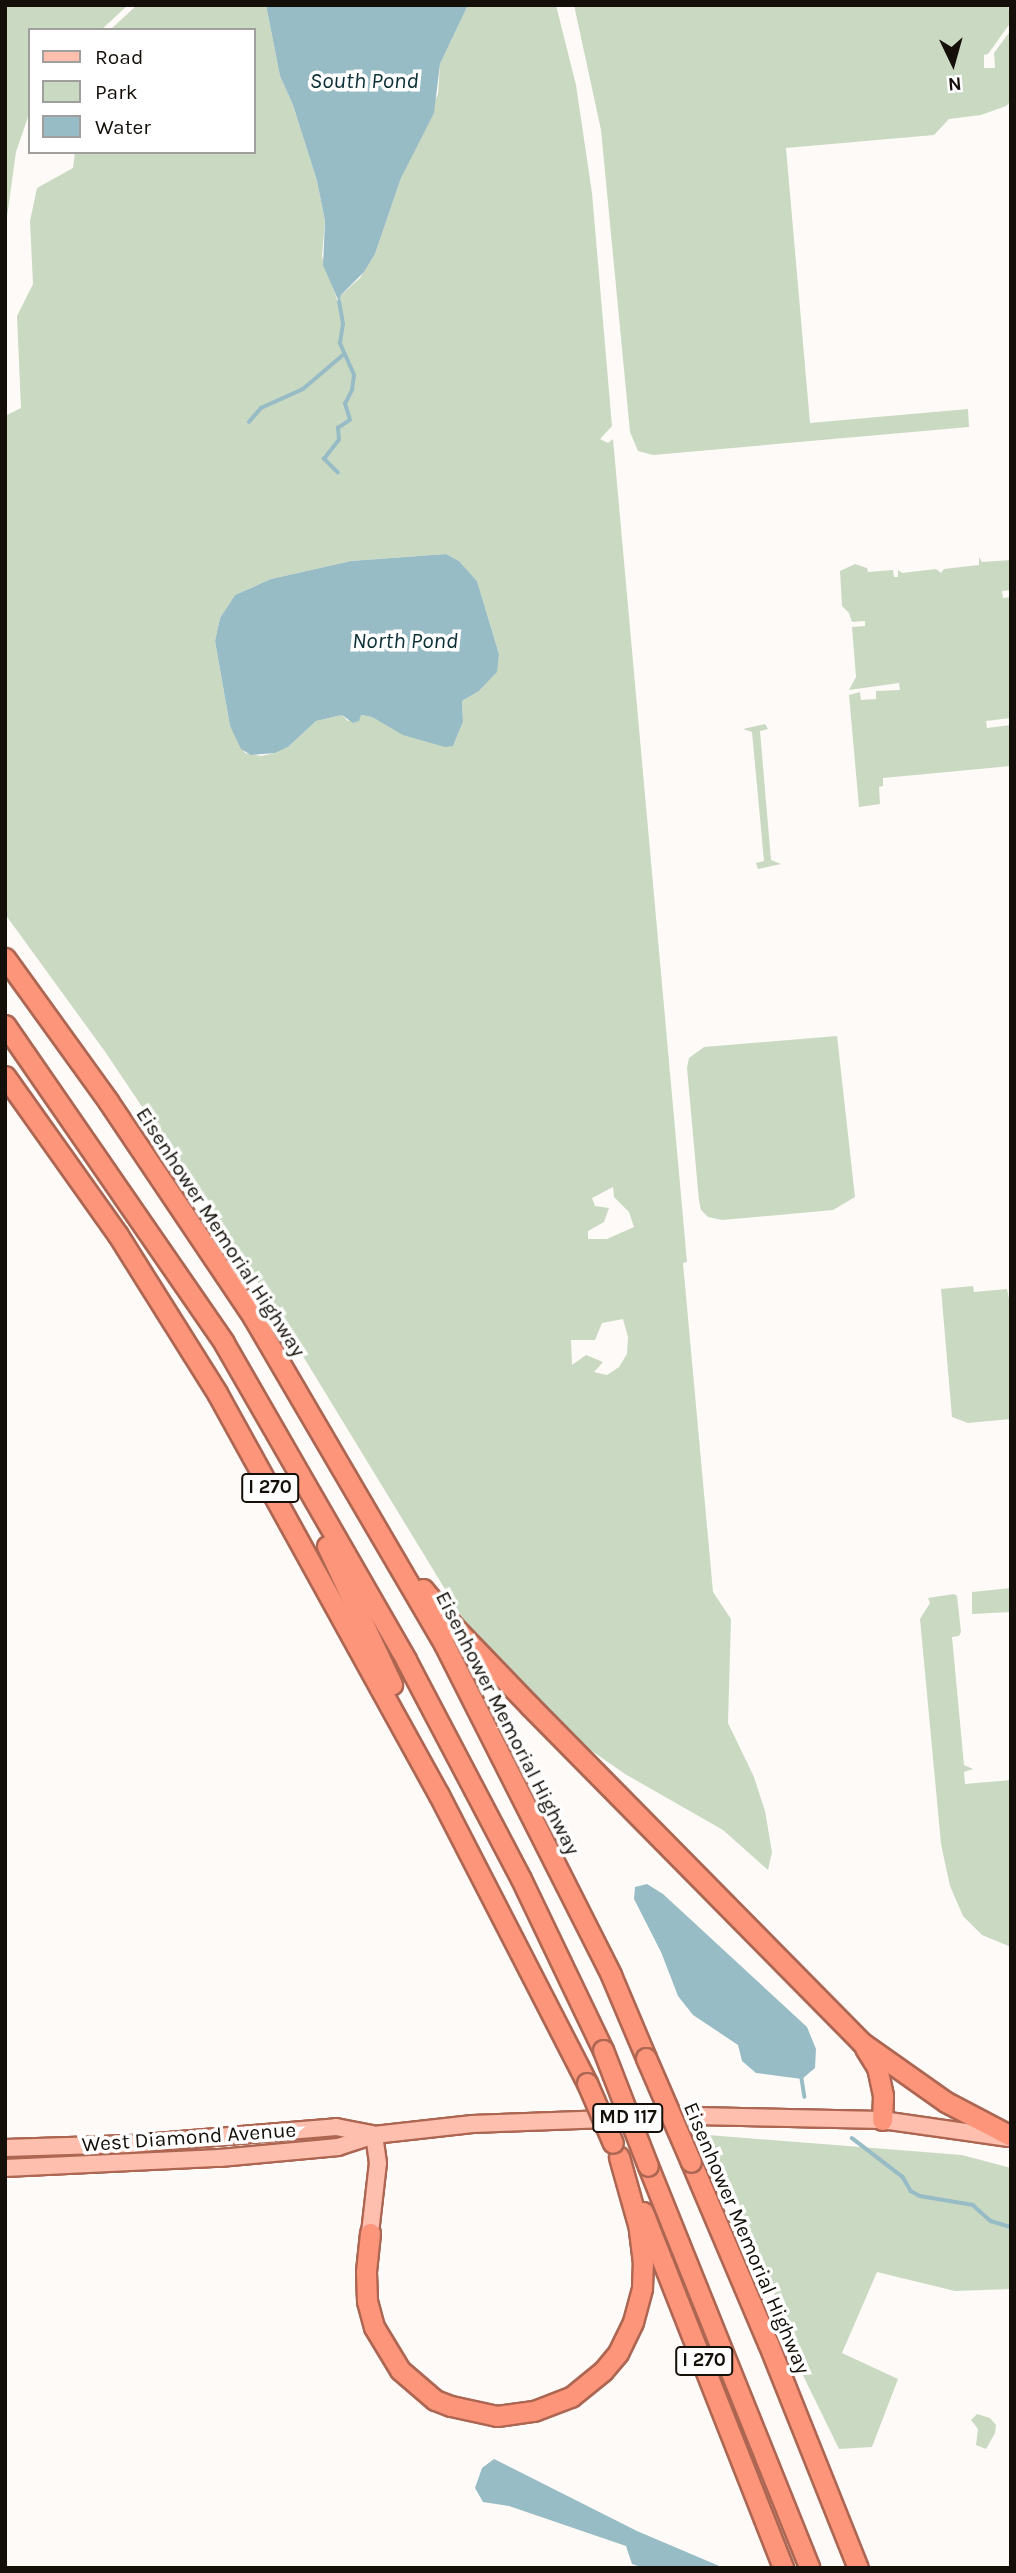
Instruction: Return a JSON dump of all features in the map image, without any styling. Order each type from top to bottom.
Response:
[{"type":"highway","name":"Eisenhower Memorial Highway","points":[[5,958],[108,1101],[253,1317],[444,1644],[611,1975],[768,2343],[858,2568]]},
{"type":"highway","name":"I 270","points":[[5,1025],[224,1343],[406,1660],[522,1879],[603,2050],[810,2568]]},
{"type":"highway","name":"I 270","points":[[5,1076],[118,1235],[217,1393],[439,1795],[587,2083],[667,2265],[783,2568]]},
{"type":"highway","points":[[278,1438],[502,1919]]},
{"type":"highway","points":[[386,1543],[455,1628],[734,1916],[861,2042],[946,2102],[1011,2137]]},
{"type":"highway","points":[[861,2042],[877,2067],[883,2095],[882,2120]]},
{"type":"highway","points":[[370,2233],[366,2272],[373,2328],[400,2370],[435,2400],[451,2406],[497,2416],[534,2411],[571,2397],[603,2371],[618,2353],[633,2322],[642,2288],[643,2263],[639,2228],[616,2150]]},
{"type":"main road","name":"West Diamond Avenue","points":[[5,2168],[220,2158],[338,2147],[374,2135],[472,2124],[695,2116],[882,2120],[1011,2137]]},
{"type":"main road","name":"West Diamond Avenue","points":[[5,2148],[131,2144],[336,2127],[374,2135]]},
{"type":"main road","points":[[370,2233],[378,2163],[374,2135]]},
{"type":"green space","points":[[5,5],[128,5],[103,28],[28,28],[28,117],[16,152],[5,231]]},
{"type":"green space","points":[[137,5],[266,5],[280,76],[293,105],[317,181],[325,221],[322,256],[338,302],[341,295],[360,278],[375,254],[401,178],[438,94],[440,64],[468,5],[556,5],[576,85],[592,193],[612,426],[600,439],[608,443],[613,439],[687,1262],[683,1263],[713,1592],[731,1619],[728,1723],[754,1777],[765,1811],[772,1852],[768,1870],[723,1830],[625,1774],[579,1742],[491,1653],[465,1622],[242,1256],[106,1053],[5,914],[5,416],[21,408],[17,316],[33,284],[30,221],[37,188],[73,168],[75,154],[256,154],[256,28],[112,28]],"holes":[[[446,554],[459,561],[477,581],[499,654],[495,674],[479,691],[462,701],[463,722],[453,746],[397,730],[372,717],[361,715],[348,721],[342,715],[316,721],[288,747],[275,753],[261,756],[245,753],[230,726],[215,641],[220,618],[235,595],[271,579],[351,561]],[[613,1187],[614,1197],[629,1212],[634,1227],[607,1239],[588,1239],[588,1231],[604,1222],[609,1208],[595,1206],[592,1198]],[[623,1319],[628,1337],[627,1354],[619,1367],[607,1375],[594,1372],[603,1362],[586,1355],[572,1365],[571,1340],[595,1340],[602,1323]]]},
{"type":"green space","points":[[574,5],[1008,5],[1011,22],[988,54],[984,55],[984,68],[995,68],[994,53],[1011,30],[1011,101],[1006,106],[981,115],[949,119],[934,135],[786,148],[810,423],[968,409],[969,427],[653,455],[638,451],[630,432],[601,130]]},
{"type":"green space","points":[[979,557],[982,562],[1011,560],[1011,590],[1002,591],[1003,598],[1011,597],[1011,718],[986,721],[987,728],[1011,725],[1011,766],[883,778],[883,786],[879,787],[880,804],[859,807],[849,695],[860,692],[861,700],[876,699],[876,691],[900,690],[899,683],[849,690],[856,677],[852,627],[865,626],[865,621],[852,622],[849,613],[842,606],[840,571],[855,564],[867,568],[868,572],[893,570],[894,577],[898,577],[898,570],[902,573],[936,569],[941,573],[944,569],[979,565]]},
{"type":"green space","points":[[765,724],[768,729],[760,731],[771,860],[781,864],[758,869],[756,863],[764,861],[752,732],[743,729]]},
{"type":"green space","points":[[837,1036],[855,1197],[833,1210],[722,1220],[708,1217],[701,1210],[699,1201],[687,1068],[689,1058],[704,1047]]},
{"type":"green space","points":[[973,1286],[974,1292],[1007,1289],[1011,1308],[1011,1419],[968,1423],[952,1417],[941,1289]]},
{"type":"green space","points":[[1011,1588],[1011,1612],[972,1614],[972,1592]]},
{"type":"green space","points":[[954,1594],[957,1596],[961,1632],[959,1636],[952,1637],[964,1765],[973,1769],[964,1772],[965,1784],[1011,1780],[1011,1947],[982,1935],[963,1916],[950,1886],[941,1844],[920,1619],[930,1603],[928,1598]]},
{"type":"green space","points":[[708,2135],[962,2155],[1011,2168],[1011,2289],[955,2291],[877,2272],[842,2353],[898,2379],[872,2447],[839,2449],[795,2359],[767,2270]]},
{"type":"green space","points":[[977,2414],[990,2418],[996,2425],[995,2433],[986,2449],[976,2445],[978,2429],[971,2420]]},
{"type":"water","name":"South Pond","points":[[266,5],[468,5],[440,64],[434,113],[401,178],[375,254],[364,272],[341,295],[339,302],[323,265],[325,221],[317,181],[293,105],[280,76]]},
{"type":"water","name":"North Pond","points":[[446,554],[459,561],[477,581],[499,654],[497,672],[479,691],[462,701],[463,722],[453,746],[445,747],[403,735],[372,717],[361,715],[359,721],[353,723],[342,715],[316,721],[288,747],[275,753],[251,755],[241,749],[230,726],[215,641],[220,618],[235,595],[271,579],[351,561]]},
{"type":"water","points":[[647,1884],[663,1894],[807,2027],[816,2049],[815,2068],[802,2079],[756,2073],[742,2061],[738,2045],[693,2015],[678,1996],[661,1952],[634,1899],[635,1887]]},
{"type":"water","points":[[494,2459],[637,2531],[724,2568],[644,2568],[632,2564],[626,2546],[509,2506],[483,2502],[475,2488],[482,2468]]},
{"type":"waterway","points":[[338,473],[324,459],[339,440],[338,428],[350,420],[345,404],[352,390],[354,375],[340,343],[343,324],[339,302]]},
{"type":"waterway","points":[[249,422],[261,408],[303,389],[343,355]]},
{"type":"waterway","points":[[802,2079],[805,2097]]},
{"type":"waterway","points":[[852,2138],[903,2177],[911,2191],[920,2196],[973,2205],[991,2221],[1011,2227]]}]
